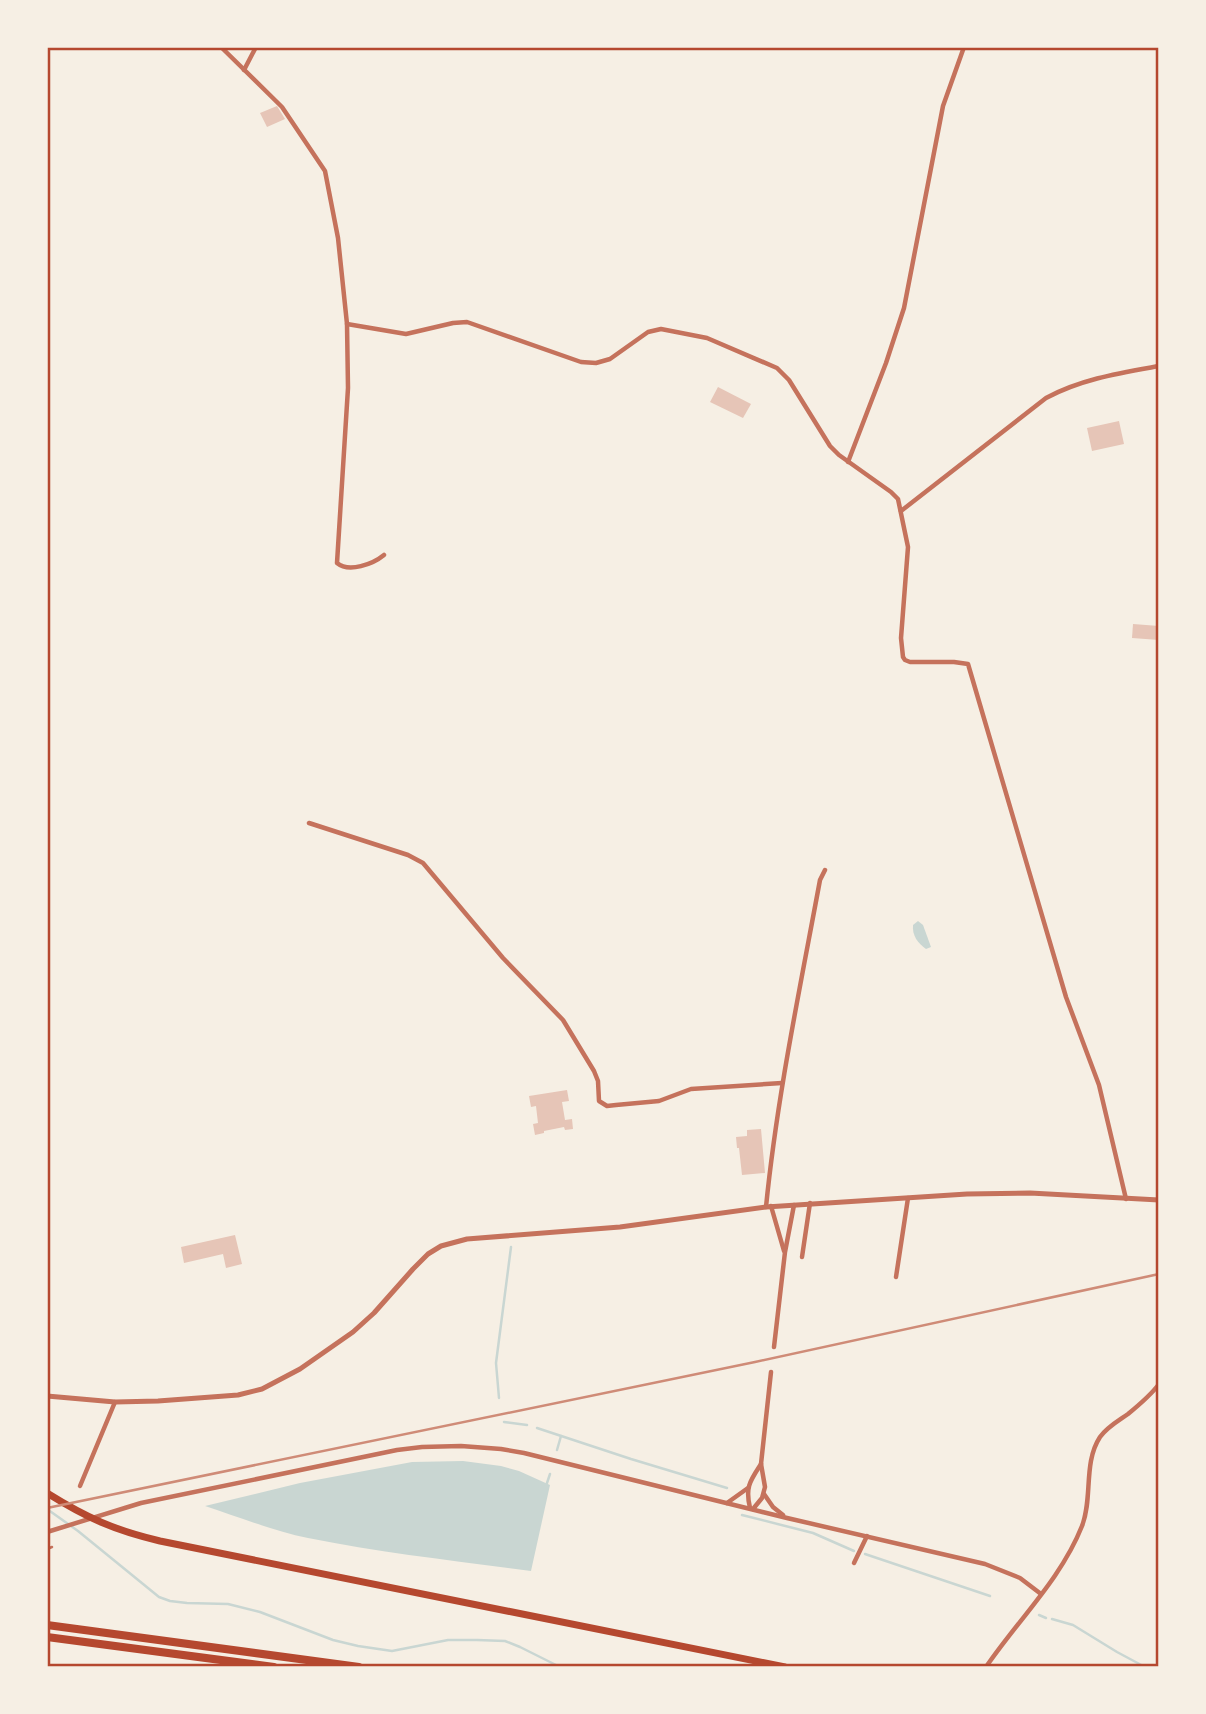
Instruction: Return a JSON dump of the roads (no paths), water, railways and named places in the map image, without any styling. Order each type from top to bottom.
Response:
[{"type":"highway","points":[[47,1625],[359,1667]]},
{"type":"highway","points":[[47,1637],[274,1667]]},
{"type":"main road","points":[[47,1493],[99,1522],[139,1536],[785,1667]]},
{"type":"street","points":[[221,47],[282,107],[325,171],[338,238],[347,324],[348,388],[337,563],[345,568],[355,567],[375,561],[384,555]]},
{"type":"street","points":[[244,70],[256,47]]},
{"type":"street","points":[[848,462],[904,308],[943,106],[964,47]]},
{"type":"street","points":[[347,324],[406,334],[467,322],[588,363],[610,359],[653,330],[668,330],[707,338],[776,368],[789,380],[830,446],[896,497],[908,547],[901,619],[903,657],[910,662],[968,664],[1066,997],[1099,1085],[1126,1199]]},
{"type":"street","points":[[901,511],[1046,398],[1060,390],[1101,377],[1159,366]]},
{"type":"street","points":[[309,823],[408,855],[423,863],[502,958],[563,1020],[594,1070],[599,1101],[604,1105],[659,1101],[691,1089],[782,1083]]},
{"type":"street","points":[[785,1252],[768,1207],[772,1143],[820,880],[825,870]]},
{"type":"street","points":[[47,1396],[115,1402],[185,1400],[257,1391],[300,1369],[352,1332],[374,1313],[418,1263],[438,1248],[467,1239],[620,1227],[810,1203],[981,1193],[1159,1200]]},
{"type":"street","points":[[895,1277],[908,1198]]},
{"type":"street","points":[[802,1257],[810,1203]]},
{"type":"street","points":[[774,1347],[785,1252],[794,1205]]},
{"type":"street","points":[[771,1372],[761,1464],[764,1494],[773,1507],[787,1518]]},
{"type":"street","points":[[986,1667],[1074,1545],[1087,1506],[1091,1463],[1099,1438],[1139,1405],[1159,1384]]},
{"type":"street","points":[[80,1486],[115,1402]]},
{"type":"street","points":[[47,1532],[141,1503],[373,1454],[422,1447],[482,1447],[524,1453],[995,1567],[1020,1578],[1041,1594]]},
{"type":"street","points":[[752,1509],[747,1496],[748,1488],[761,1464]]},
{"type":"street","points":[[727,1503],[748,1488]]},
{"type":"street","points":[[752,1509],[764,1494]]},
{"type":"street","points":[[855,1563],[867,1536]]},
{"type":"lane","points":[[47,1549],[52,1547]]},
{"type":"waterway","points":[[499,1398],[496,1363],[511,1247]]},
{"type":"waterway","points":[[504,1422],[527,1425]]},
{"type":"waterway","points":[[537,1428],[727,1488]]},
{"type":"waterway","points":[[557,1450],[561,1436]]},
{"type":"waterway","points":[[547,1483],[550,1474]]},
{"type":"waterway","points":[[47,1509],[159,1597],[170,1601],[228,1604],[260,1612],[333,1640],[392,1651],[448,1640],[505,1641],[560,1667]]},
{"type":"waterway","points":[[742,1515],[813,1533],[854,1551]]},
{"type":"waterway","points":[[865,1554],[990,1596]]},
{"type":"waterway","points":[[1039,1615],[1046,1618]]},
{"type":"waterway","points":[[1052,1619],[1073,1625],[1145,1667]]},
{"type":"railway","points":[[47,1508],[755,1362],[1159,1274]]}]
